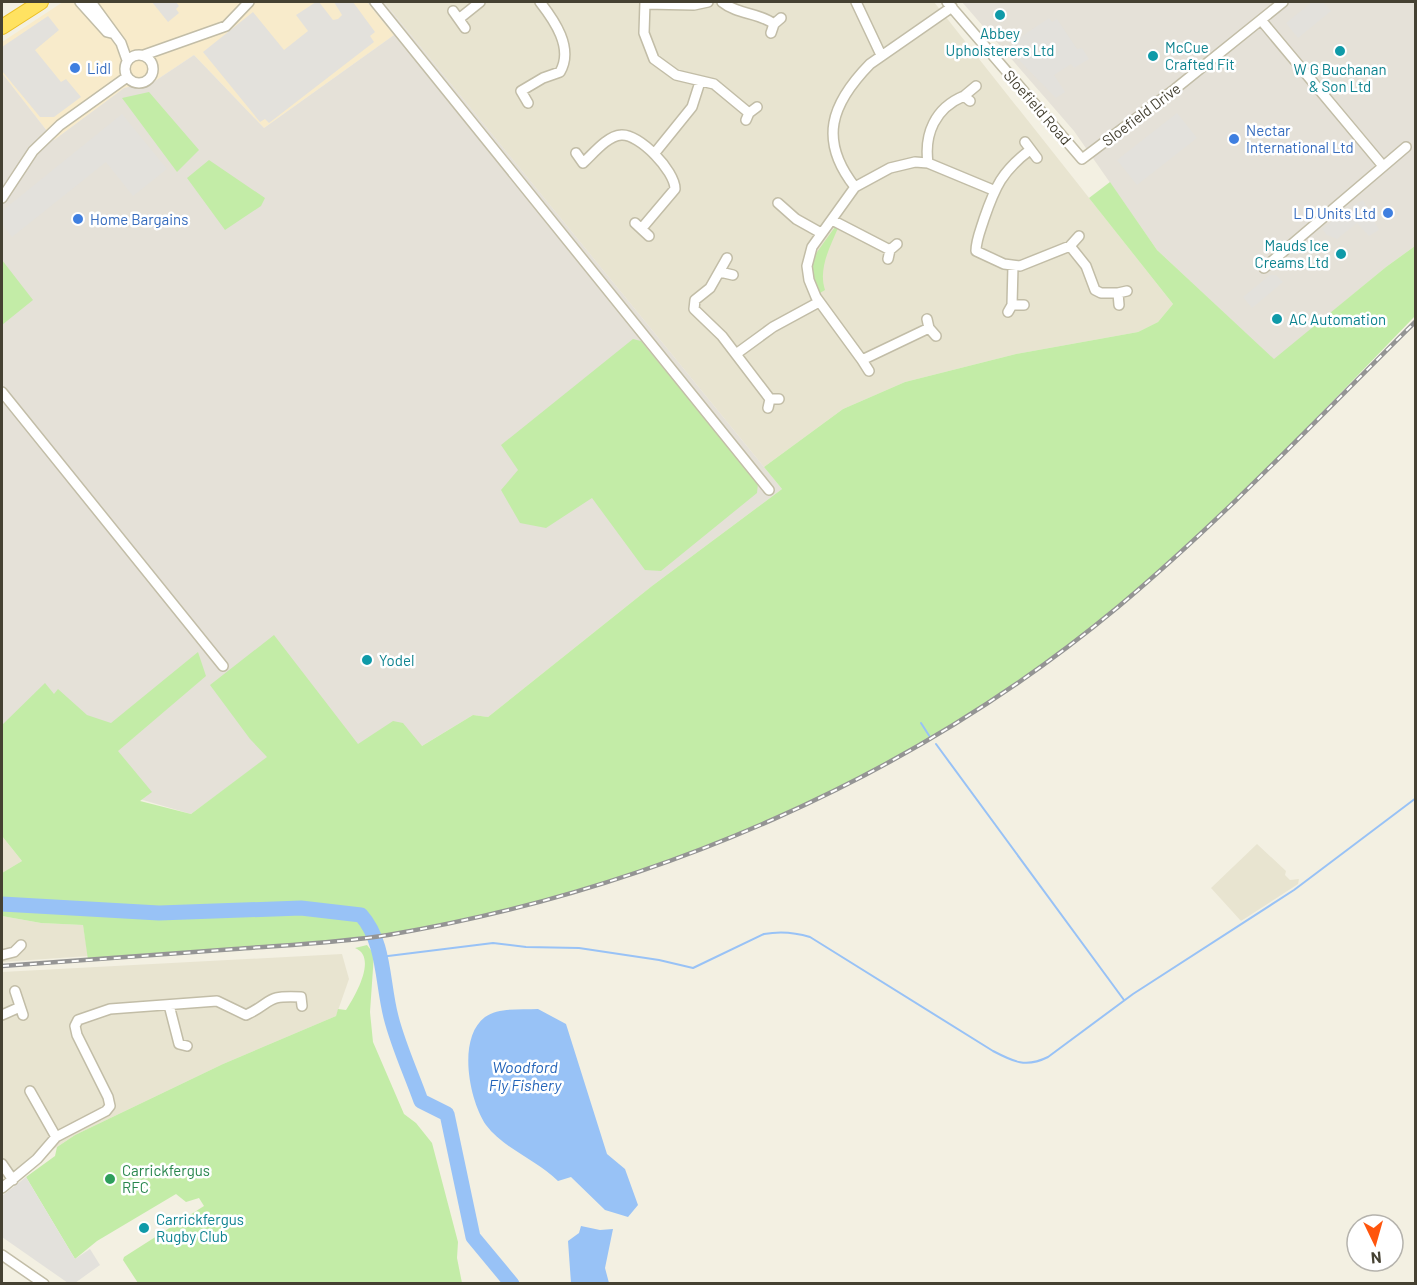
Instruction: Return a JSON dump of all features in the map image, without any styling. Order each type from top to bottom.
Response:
[{"type":"highway","points":[[2,27],[41,2]]},
{"type":"street","points":[[80,2],[107,32],[119,39]]},
{"type":"street","points":[[91,2],[135,57],[151,61],[153,70]]},
{"type":"street","points":[[175,46],[156,60],[145,82],[135,83],[127,77],[124,68],[135,57],[175,46],[226,26],[249,2]]},
{"type":"street","points":[[375,2],[769,490]]},
{"type":"street","points":[[465,28],[456,15],[480,2]]},
{"type":"street","points":[[528,103],[518,91],[560,72],[563,67],[563,42],[559,28],[540,2]]},
{"type":"street","points":[[708,2],[694,5],[645,3],[644,33],[654,59],[676,75],[714,84],[723,90],[747,117],[757,107]]},
{"type":"street","points":[[722,2],[735,10],[763,17],[775,25]]},
{"type":"street","points":[[856,2],[882,55]]},
{"type":"street","name":"Sloefield Drive","points":[[1082,159],[1175,89],[1283,2]]},
{"type":"street","points":[[855,186],[836,158],[831,128],[835,115],[852,85],[882,55],[950,4]]},
{"type":"street","name":"Sloefield Road","points":[[950,4],[1082,159]]},
{"type":"street","points":[[1261,20],[1383,165]]},
{"type":"street","points":[[2,198],[33,151],[60,125],[127,77]]},
{"type":"street","points":[[654,154],[692,107],[700,82]]},
{"type":"street","points":[[928,163],[926,142],[933,122],[944,109],[967,98],[976,86]]},
{"type":"street","points":[[576,153],[583,163],[619,135],[633,138],[654,154],[675,181],[675,189],[638,225],[649,236]]},
{"type":"street","points":[[1264,268],[1406,147]]},
{"type":"street","points":[[1031,150],[1006,172],[993,190],[976,248],[985,257],[1013,266],[1033,263],[1070,246],[1079,236]]},
{"type":"street","points":[[869,370],[819,302],[810,286],[807,267],[810,252],[821,232],[855,186],[890,168],[915,162],[928,163],[993,190]]},
{"type":"street","points":[[778,203],[796,219],[821,232]]},
{"type":"street","points":[[832,220],[892,251]]},
{"type":"street","points":[[1070,246],[1086,266],[1095,290],[1101,293],[1123,292],[1119,305]]},
{"type":"street","points":[[727,258],[710,288],[695,300],[693,309],[722,336],[772,402]]},
{"type":"street","points":[[1013,266],[1010,309],[1024,305]]},
{"type":"street","points":[[720,272],[733,275]]},
{"type":"street","points":[[736,354],[773,327],[819,302]]},
{"type":"street","points":[[862,360],[931,327]]},
{"type":"street","points":[[2,392],[223,666]]},
{"type":"street","points":[[2,955],[14,952],[21,945]]},
{"type":"street","points":[[2,1015],[21,1011],[15,991]]},
{"type":"street","points":[[2,1188],[37,1160],[57,1137],[106,1111],[111,1103],[77,1035],[75,1026],[78,1020],[110,1009],[220,1001],[246,1015],[274,996],[302,997]]},
{"type":"street","points":[[169,1005],[180,1045]]},
{"type":"street","points":[[30,1091],[57,1137]]},
{"type":"street","points":[[2,1164],[13,1180]]},
{"type":"street","points":[[2,1255],[44,1284]]},
{"type":"shaded area","points":[[63,2],[367,2],[394,35],[264,128],[194,55],[155,81],[124,88],[54,140],[2,73],[2,42]]},
{"type":"shaded area","points":[[152,2],[176,2],[179,6],[176,9],[179,13],[168,22]]},
{"type":"shaded area","points":[[319,2],[333,20],[342,15],[334,2],[353,2],[375,32],[370,36],[374,42],[269,123],[265,119],[260,122],[203,52],[253,12],[284,50],[308,31],[296,15]]},
{"type":"shaded area","points":[[367,2],[384,2],[782,489],[652,586],[488,717],[473,715],[321,807],[268,757],[191,814],[2,759],[2,73],[54,140],[124,88],[155,81],[194,55],[264,128],[394,35]]},
{"type":"shaded area","points":[[384,2],[934,2],[1173,304],[1158,322],[1138,332],[1016,354],[905,382],[843,409],[764,467]]},
{"type":"shaded area","points":[[962,2],[1415,2],[1415,246],[1386,267],[1274,360],[1157,250],[1074,131]]},
{"type":"shaded area","points":[[1312,2],[1323,2],[1331,11],[1298,38],[1286,23]]},
{"type":"shaded area","points":[[48,16],[59,30],[35,50],[61,82],[66,79],[81,97],[54,117],[40,117],[2,71],[2,47]]},
{"type":"shaded area","points":[[1049,18],[1052,22],[1057,19],[1077,49],[1082,48],[1089,59],[1074,68],[1071,64],[1054,75],[1065,92],[1056,98],[1011,52],[1015,48],[1012,43]]},
{"type":"shaded area","points":[[1177,113],[1197,138],[1137,185],[1117,160]]},
{"type":"shaded area","points":[[122,114],[167,169],[133,196],[106,162],[12,237],[2,224],[2,211]]},
{"type":"shaded area","points":[[1363,200],[1379,230],[1369,236],[1357,223],[1337,239],[1327,235],[1322,229],[1347,209]]},
{"type":"shaded area","points":[[1270,275],[1276,275],[1283,282],[1252,308],[1243,297]]},
{"type":"shaded area","points":[[2,836],[22,861],[2,873]]},
{"type":"shaded area","points":[[1257,844],[1286,871],[1285,875],[1290,880],[1299,879],[1298,884],[1241,921],[1211,888]]},
{"type":"shaded area","points":[[2,916],[41,923],[83,925],[88,956],[2,962]]},
{"type":"shaded area","points":[[342,954],[349,979],[336,1016],[223,1064],[75,1135],[2,1183],[2,972]]},
{"type":"shaded area","points":[[26,1177],[75,1259],[90,1249],[100,1265],[75,1283],[68,1283],[2,1237],[2,1196]]},
{"type":"green space","points":[[149,92],[199,150],[177,172],[122,98]]},
{"type":"green space","points":[[209,160],[265,198],[261,206],[225,230],[187,178]]},
{"type":"green space","points":[[1110,182],[1157,250],[1274,359],[1415,246],[1415,316],[1271,464],[1196,536],[1119,605],[1040,667],[955,723],[867,774],[775,819],[680,857],[583,890],[485,916],[349,940],[237,951],[88,960],[83,925],[41,923],[2,916],[2,873],[22,861],[2,836],[2,725],[45,683],[54,694],[58,689],[87,715],[111,723],[198,652],[206,676],[118,751],[152,792],[140,801],[191,814],[267,757],[250,739],[210,685],[274,635],[358,744],[393,721],[403,723],[422,746],[473,715],[488,717],[652,586],[782,489],[764,467],[843,409],[905,382],[1016,354],[1138,332],[1158,322],[1173,304],[1089,198]]},
{"type":"green space","points":[[835,227],[838,228],[824,266],[825,290],[820,293],[814,282],[812,259]]},
{"type":"green space","points":[[2,260],[33,300],[2,325]]},
{"type":"green space","points":[[633,339],[641,341],[758,483],[757,493],[661,571],[645,570],[592,498],[546,528],[520,523],[501,490],[518,470],[501,445]]},
{"type":"green space","points":[[367,945],[374,954],[370,1012],[373,1042],[404,1114],[416,1123],[432,1143],[458,1242],[457,1258],[462,1283],[138,1283],[123,1260],[124,1257],[204,1206],[199,1198],[186,1202],[176,1194],[97,1241],[75,1259],[26,1177],[55,1156],[57,1147],[75,1135],[223,1064],[336,1016],[338,1009],[346,1010],[359,987],[365,968],[362,953],[355,948]]},
{"type":"water","name":"Woodford Fly Fishery","points":[[538,1009],[566,1024],[607,1154],[625,1169],[638,1205],[628,1217],[605,1210],[571,1177],[558,1181],[502,1141],[486,1125],[480,1114],[469,1070],[471,1039],[476,1027],[485,1017],[497,1012]]},
{"type":"water","points":[[581,1226],[600,1230],[613,1229],[605,1268],[609,1283],[571,1283],[568,1241],[579,1233]]},
{"type":"waterway","points":[[921,723],[930,737]]},
{"type":"waterway","points":[[936,744],[1124,1000]]},
{"type":"waterway","points":[[380,957],[493,943],[526,947],[579,948],[659,960],[693,968],[764,934],[793,933],[810,937],[993,1051],[1014,1061],[1033,1062],[1048,1057],[1133,994],[1294,890],[1416,798]]},
{"type":"waterway","points":[[2,904],[159,913],[301,908],[361,915],[369,926],[379,950],[394,1028],[421,1101],[447,1114],[473,1237],[512,1284]]},
{"type":"railway","points":[[2,966],[350,940],[388,935],[487,915],[585,889],[681,857],[775,819],[866,775],[954,724],[1038,669],[1118,607],[1233,503],[1416,321]]},
{"type":"place","name":"Abbey Upholsterers Ltd","points":[[1000,15]]},
{"type":"place","name":"W G Buchanan & Son Ltd","points":[[1340,51]]},
{"type":"place","name":"McCue Crafted Fit","points":[[1153,56]]},
{"type":"place","name":"Lidl","points":[[75,68]]},
{"type":"place","name":"Nectar International Ltd","points":[[1234,139]]},
{"type":"place","name":"L D Units Ltd","points":[[1388,213]]},
{"type":"place","name":"Home Bargains","points":[[78,219]]},
{"type":"place","name":"Mauds Ice Creams Ltd","points":[[1341,254]]},
{"type":"place","name":"AC Automation","points":[[1277,319]]},
{"type":"place","name":"Yodel","points":[[367,660]]},
{"type":"place","name":"Carrickfergus RFC","points":[[110,1179]]},
{"type":"place","name":"Carrickfergus Rugby Club","points":[[144,1228]]}]
